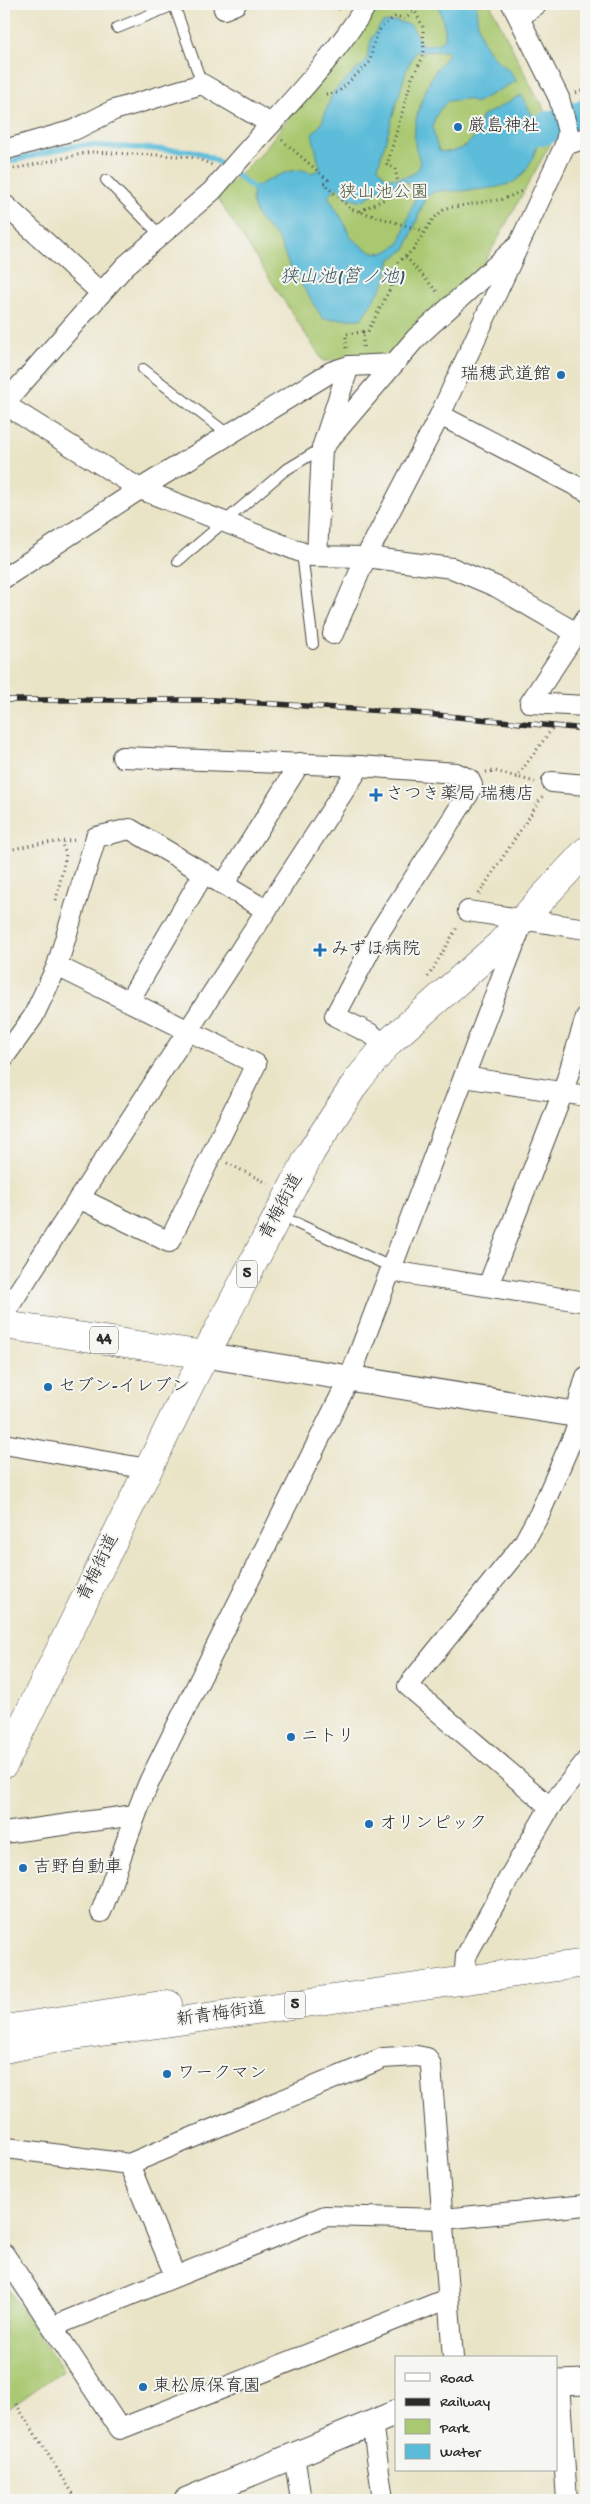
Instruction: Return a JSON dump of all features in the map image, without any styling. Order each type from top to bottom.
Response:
[{"type":"main road","name":"青梅街道","points":[[4,1764],[205,1355],[311,1152],[344,1099],[386,1046],[476,966],[523,920],[586,851]]},
{"type":"main road","name":"44","points":[[4,1325],[205,1355]]},
{"type":"main road","name":"新青梅街道","points":[[4,2049],[59,2038],[465,1971],[586,1946]]},
{"type":"main road","name":"新青梅街道","points":[[4,2029],[128,2009],[252,1994],[465,1971],[586,1963]]},
{"type":"street","points":[[222,4],[224,9],[236,4]]},
{"type":"street","points":[[367,4],[343,41],[274,131],[230,170],[212,190],[125,266],[4,404],[140,489],[310,555],[366,557],[452,568],[497,586],[581,626],[530,703],[579,706]]},
{"type":"street","points":[[333,634],[366,557],[440,414],[573,138],[559,98],[516,10],[537,4]]},
{"type":"street","points":[[4,150],[74,130],[114,110],[202,84],[274,131]]},
{"type":"street","points":[[5,205],[101,293]]},
{"type":"street","points":[[322,448],[416,338],[522,241]]},
{"type":"street","points":[[4,578],[140,489],[331,372],[348,359],[394,364]]},
{"type":"street","points":[[310,555],[322,448],[348,359]]},
{"type":"street","points":[[440,414],[586,491]]},
{"type":"street","points":[[122,757],[360,766],[456,773],[469,779],[472,785],[469,793],[384,923],[335,1016],[371,1034],[386,1046]]},
{"type":"street","points":[[224,884],[300,763]]},
{"type":"street","points":[[4,1314],[360,766]]},
{"type":"street","points":[[552,782],[586,785]]},
{"type":"street","points":[[4,1056],[33,1018],[57,966],[96,837],[130,829],[266,910]]},
{"type":"street","points":[[129,1001],[204,873]]},
{"type":"street","points":[[468,911],[586,929]]},
{"type":"street","points":[[101,1912],[123,1856],[135,1815],[350,1377],[523,920]]},
{"type":"street","points":[[57,966],[256,1064],[169,1242],[79,1198]]},
{"type":"street","points":[[488,1286],[563,1092],[586,1017]]},
{"type":"street","points":[[464,1076],[586,1096]]},
{"type":"street","points":[[392,1269],[586,1302]]},
{"type":"street","points":[[205,1355],[582,1415]]},
{"type":"street","points":[[550,1807],[408,1686],[523,1544],[540,1513],[582,1415],[580,1397],[586,1377]]},
{"type":"street","points":[[5,1447],[148,1469]]},
{"type":"street","points":[[465,1971],[510,1876],[550,1807],[586,1761]]},
{"type":"street","points":[[4,1833],[135,1815]]},
{"type":"street","points":[[4,2151],[7,2148],[129,2164],[383,2058],[417,2056],[427,2058],[431,2066],[453,2356]]},
{"type":"street","points":[[129,2164],[175,2276]]},
{"type":"street","points":[[54,2326],[325,2216],[442,2219],[586,2205]]},
{"type":"street","points":[[4,2254],[54,2326],[120,2429],[447,2298]]},
{"type":"street","points":[[567,2500],[558,2383],[586,2382]]},
{"type":"street","points":[[187,2500],[372,2422],[395,2414]]},
{"type":"street","points":[[372,2422],[384,2500]]},
{"type":"street","points":[[294,2455],[301,2500]]},
{"type":"lane","points":[[117,28],[174,5],[202,84]]},
{"type":"lane","points":[[106,180],[160,235]]},
{"type":"lane","points":[[143,369],[229,435]]},
{"type":"lane","points":[[178,561],[284,471],[322,448]]},
{"type":"lane","points":[[310,555],[313,644]]},
{"type":"lane","points":[[294,1222],[392,1269]]},
{"type":"path","points":[[360,211],[397,193],[399,188],[395,168],[387,165],[412,78],[424,55],[425,44],[423,27],[415,11],[400,4]]},
{"type":"path","points":[[321,99],[327,92],[337,93],[370,62],[374,41],[381,27],[396,16],[405,19],[415,11]]},
{"type":"path","points":[[274,131],[290,134]]},
{"type":"path","points":[[274,131],[328,180],[324,184],[351,209],[424,231]]},
{"type":"path","points":[[4,171],[91,152],[196,158],[230,170]]},
{"type":"path","points":[[348,359],[346,334],[368,331],[391,287],[398,263],[413,250],[424,231],[446,208],[504,199],[525,190]]},
{"type":"path","points":[[406,257],[446,302]]},
{"type":"path","points":[[363,332],[364,351]]},
{"type":"path","points":[[516,778],[579,706]]},
{"type":"path","points":[[469,779],[490,771],[530,782],[552,782]]},
{"type":"path","points":[[426,980],[468,911],[552,782]]},
{"type":"path","points":[[4,851],[36,844],[96,837]]},
{"type":"path","points":[[55,901],[66,854],[61,842]]},
{"type":"path","points":[[211,1155],[290,1195]]},
{"type":"path","points":[[16,2404],[77,2500]]},
{"type":"green space","name":"狭山池公園","points":[[387,4],[490,4],[538,100],[541,102],[553,139],[481,269],[384,359],[323,361],[216,196],[260,155],[371,11]]},
{"type":"green space","points":[[4,2283],[63,2370],[4,2412]]},
{"type":"water","name":"狭山池(筥ノ池)","points":[[438,4],[476,4],[478,26],[486,46],[495,58],[509,70],[516,81],[475,103],[468,99],[448,101],[437,113],[433,124],[434,136],[439,151],[455,151],[468,144],[477,132],[481,117],[521,95],[541,130],[538,144],[529,165],[521,177],[515,181],[478,190],[439,191],[429,195],[425,199],[406,249],[391,259],[384,284],[361,319],[323,319],[289,265],[279,240],[258,218],[252,201],[253,188],[287,172],[301,170],[315,172],[320,168],[312,134],[321,124],[333,92],[366,61],[372,37],[382,23],[396,21],[411,25],[422,45],[437,44],[445,38],[445,29]],"holes":[[[448,51],[428,84],[417,116],[415,146],[420,163],[418,169],[412,174],[403,177],[385,177],[378,167],[406,71],[415,52]],[[405,181],[413,184],[415,198],[399,244],[384,253],[372,252],[350,237],[345,224],[328,196],[337,187],[347,197],[362,201],[376,192]]]},
{"type":"waterway","points":[[541,130],[586,114]]},
{"type":"waterway","points":[[4,163],[68,147],[85,145],[192,151],[217,161],[253,188]]},
{"type":"railway","points":[[4,700],[214,700],[415,713],[586,729]]},
{"type":"place","name":"厳島神社","points":[[458,127]]},
{"type":"place","name":"瑞穂武道館","points":[[561,375]]},
{"type":"place","name":"さつき薬局 瑞穂店","points":[[376,795]]},
{"type":"place","name":"みずほ病院","points":[[320,950]]},
{"type":"place","name":"セブン-イレブン","points":[[48,1387]]},
{"type":"place","name":"ニトリ","points":[[291,1737]]},
{"type":"place","name":"オリンピック","points":[[369,1824]]},
{"type":"place","name":"吉野自動車","points":[[23,1868]]},
{"type":"place","name":"ワークマン","points":[[167,2074]]},
{"type":"place","name":"東松原保育園","points":[[143,2387]]}]
